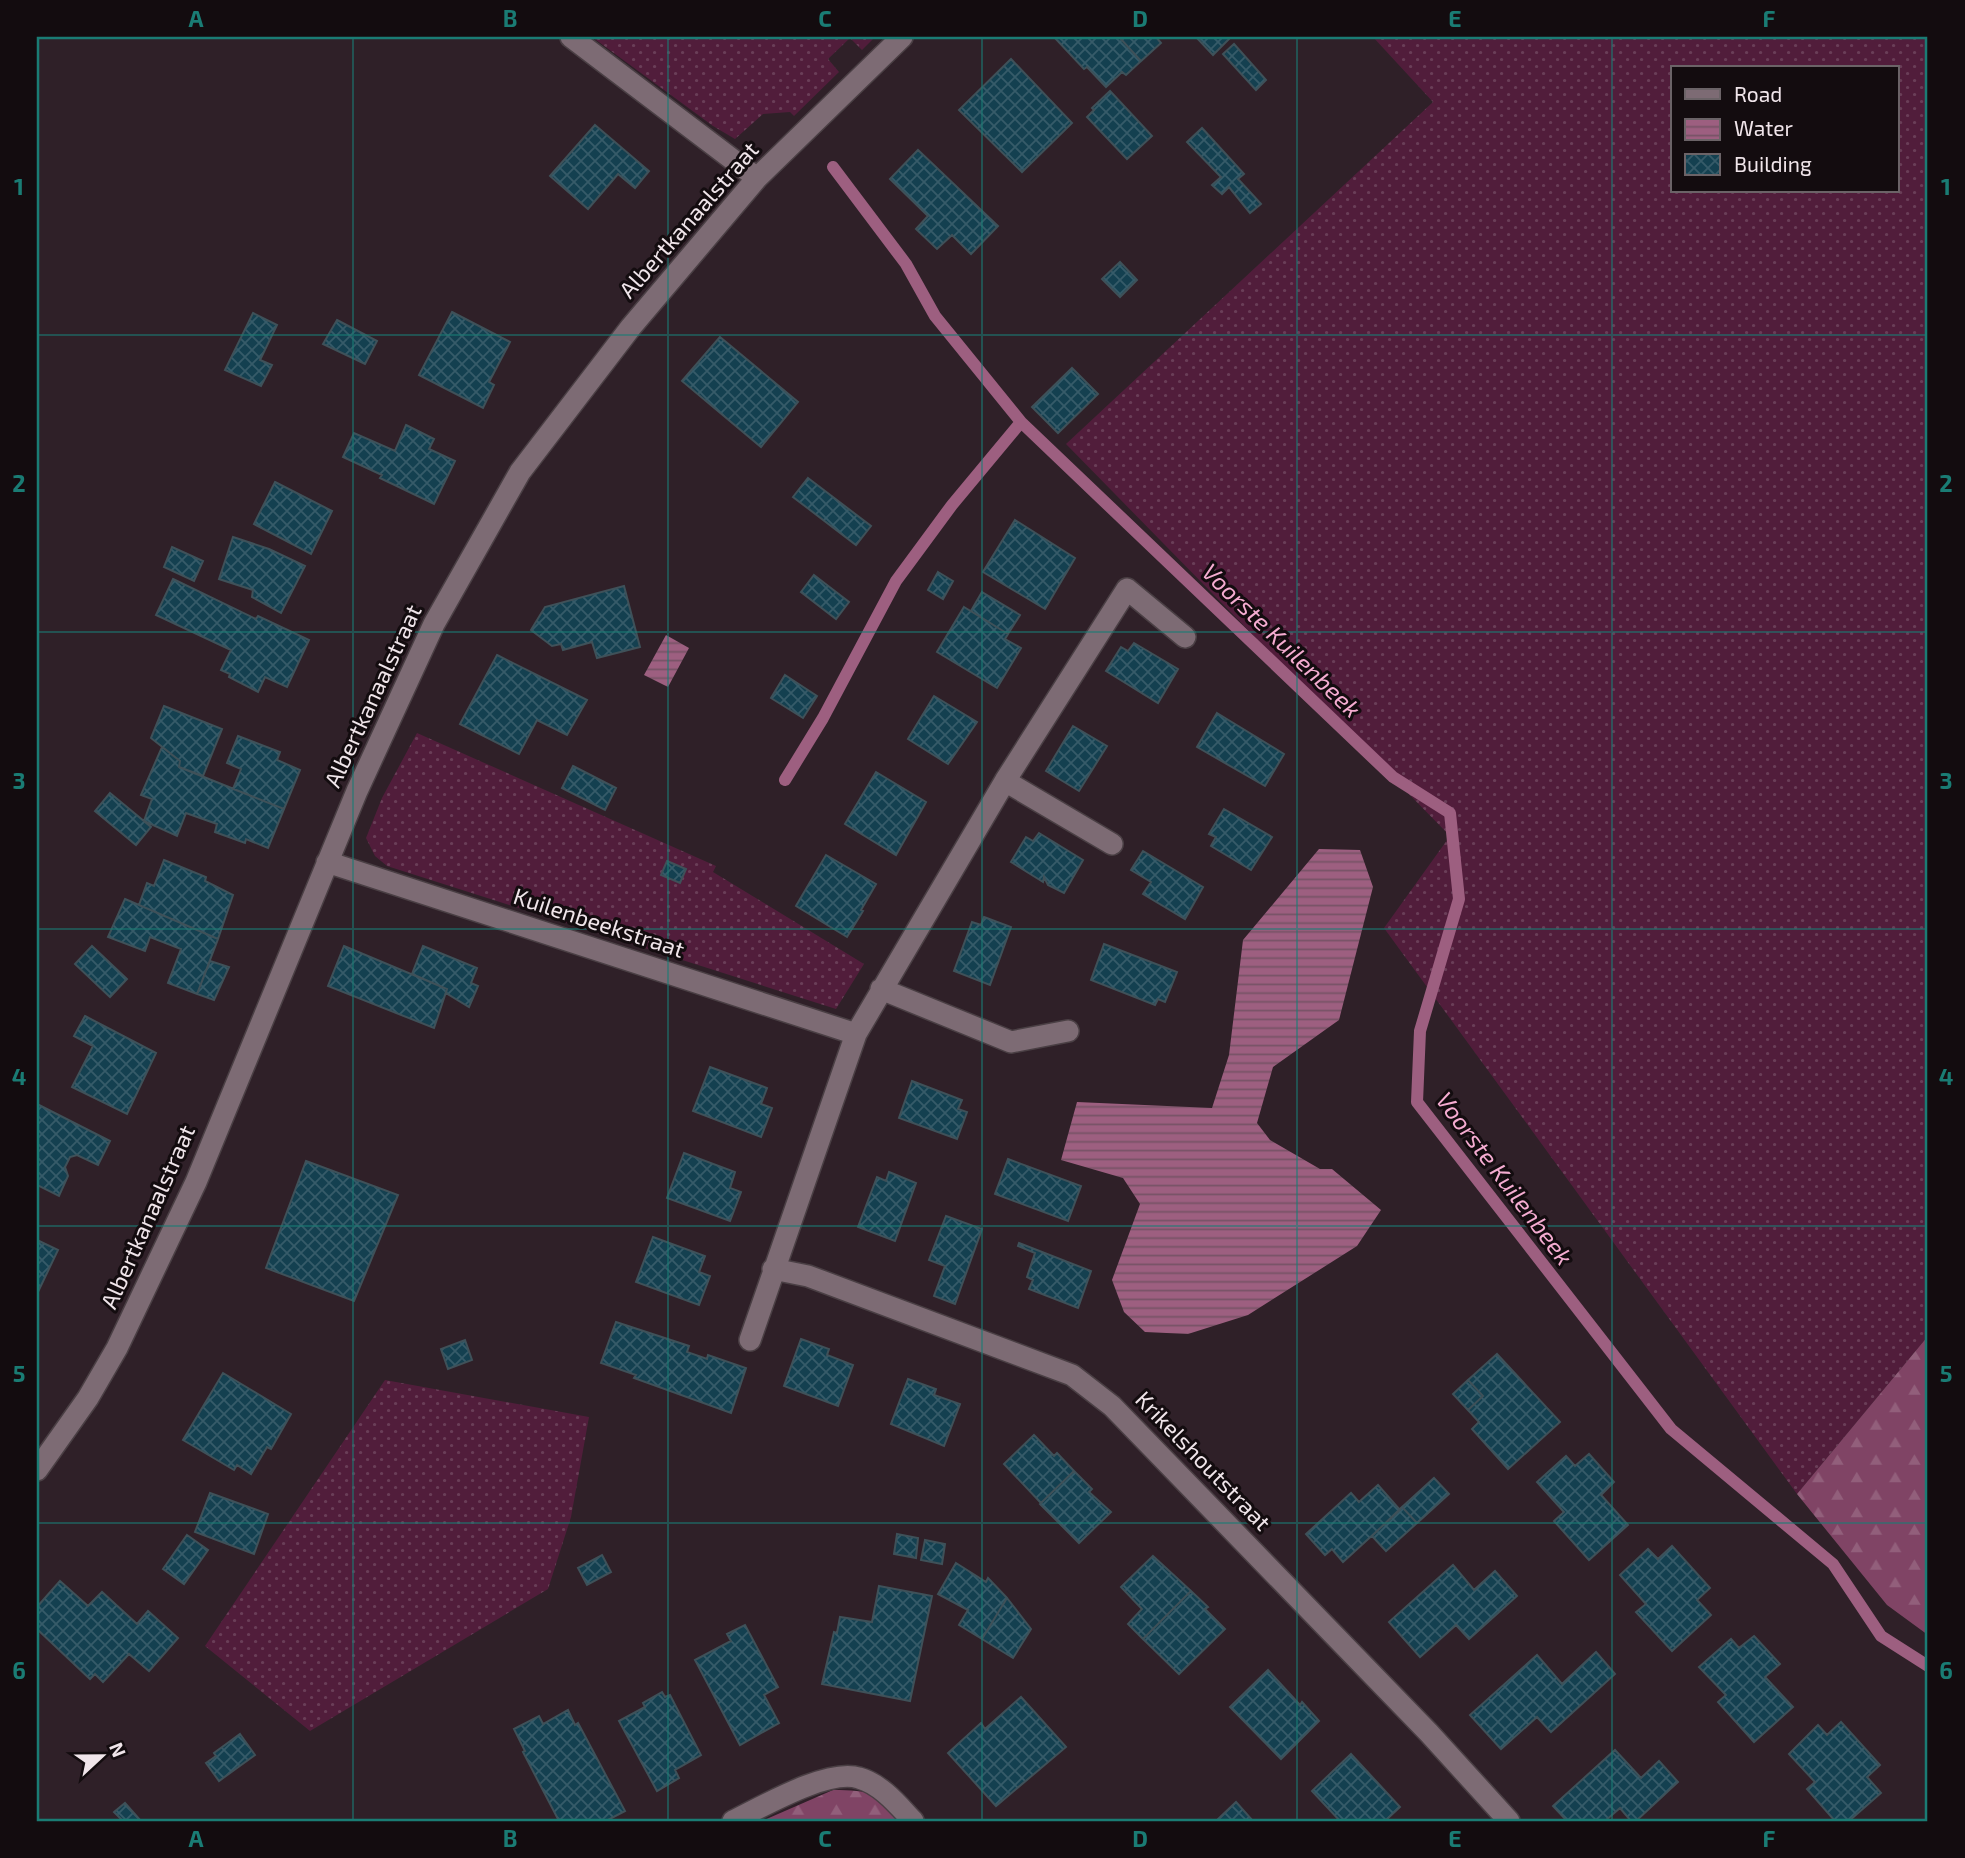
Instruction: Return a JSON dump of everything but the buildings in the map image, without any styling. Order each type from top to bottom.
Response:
[{"type":"street","points":[[571,37],[757,178]]},
{"type":"street","name":"Albertkanaalstraat","points":[[37,1470],[88,1398],[117,1348],[196,1182],[357,791],[434,624],[520,472],[631,327],[757,178],[902,37]]},
{"type":"street","points":[[750,1340],[856,1034],[1005,781],[1127,589],[1185,637]]},
{"type":"street","points":[[1005,781],[1112,844]]},
{"type":"street","name":"Kuilenbeekstraat","points":[[327,862],[856,1034]]},
{"type":"street","points":[[881,989],[1011,1042],[1068,1031]]},
{"type":"street","name":"Krikelshoutstraat","points":[[773,1269],[808,1276],[1072,1375],[1112,1406],[1429,1733],[1509,1821]]},
{"type":"street","points":[[733,1821],[824,1778],[858,1777],[888,1795],[913,1821]]},
{"type":"shaded area","points":[[592,37],[875,37],[862,50],[850,38],[828,59],[839,72],[794,116],[790,112],[763,114],[735,139],[713,126]]},
{"type":"shaded area","points":[[1373,37],[1928,37],[1928,1336],[1797,1494],[1384,928],[1450,836],[1066,444],[1433,102]]},
{"type":"shaded area","points":[[417,733],[716,866],[713,872],[864,964],[836,1009],[387,866],[375,856],[366,838],[382,798]]},
{"type":"shaded area","points":[[385,1380],[589,1417],[571,1517],[548,1589],[310,1731],[205,1646]]},
{"type":"green space","points":[[1928,1336],[1928,1635],[1887,1605],[1797,1494]]},
{"type":"green space","points":[[833,1790],[874,1795],[890,1804],[906,1821],[762,1821]]},
{"type":"water","points":[[666,635],[689,648],[668,687],[644,675]]},
{"type":"water","points":[[1319,849],[1360,850],[1373,887],[1339,1020],[1273,1067],[1257,1123],[1270,1140],[1320,1169],[1332,1169],[1381,1210],[1357,1246],[1248,1315],[1188,1334],[1145,1332],[1124,1312],[1112,1280],[1140,1204],[1123,1178],[1061,1160],[1077,1102],[1212,1108],[1229,1055],[1243,940]]},
{"type":"waterway","name":"Voorste Kuilenbeek","points":[[833,167],[906,264],[935,316],[1021,422],[1393,777],[1450,813],[1459,899],[1420,1031],[1417,1102],[1671,1429],[1833,1564],[1881,1636],[1928,1666]]},
{"type":"waterway","name":"Voorste Kuilenbeek","points":[[785,780],[823,718],[896,581],[952,505],[1021,422]]}]
